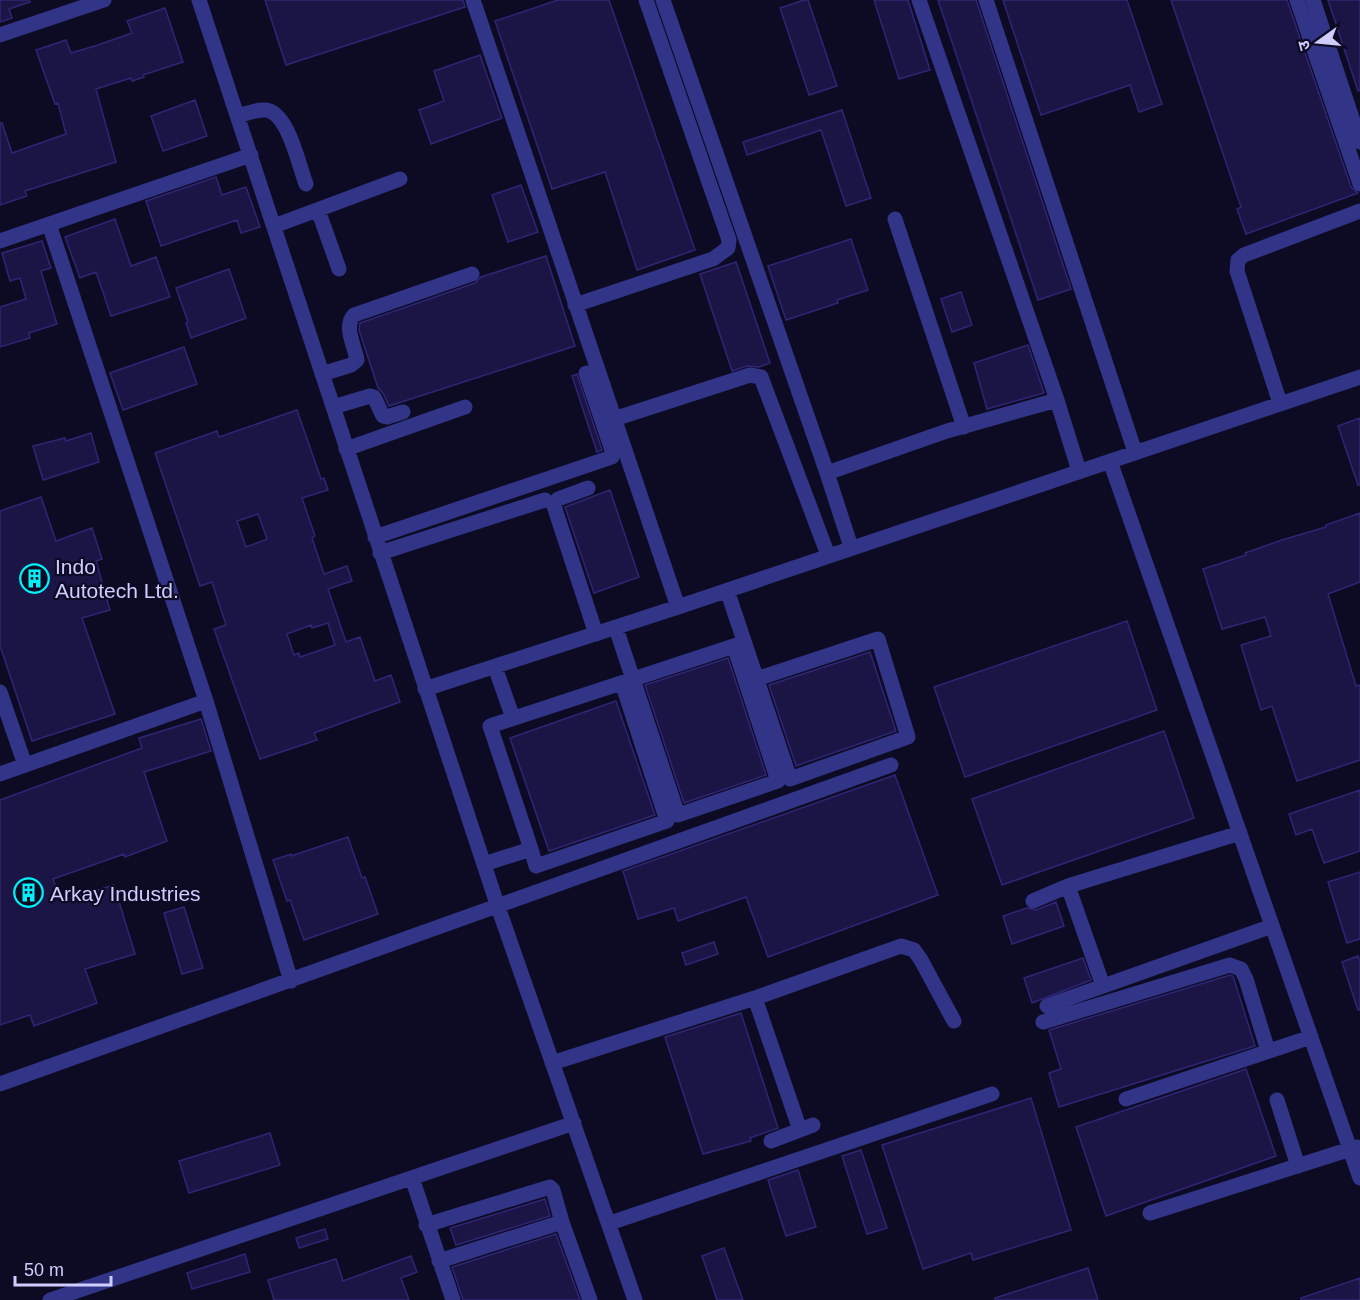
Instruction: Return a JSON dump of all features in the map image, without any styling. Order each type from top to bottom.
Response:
[{"type":"street","points":[[0,35],[104,0]]},
{"type":"street","points":[[199,0],[497,904],[636,1300]]},
{"type":"street","points":[[473,0],[678,607]]},
{"type":"street","points":[[575,305],[713,259],[728,248],[729,240],[646,0]]},
{"type":"street","points":[[663,0],[851,547]]},
{"type":"street","points":[[919,0],[1057,400],[1079,471]]},
{"type":"street","points":[[986,0],[1135,452]]},
{"type":"street","points":[[1297,0],[1360,184]]},
{"type":"street","points":[[1313,0],[1360,142]]},
{"type":"street","points":[[238,116],[262,110],[268,110],[278,116],[289,135],[306,184]]},
{"type":"street","points":[[0,241],[251,155]]},
{"type":"street","points":[[274,226],[400,179]]},
{"type":"street","points":[[318,210],[339,269]]},
{"type":"street","points":[[1280,403],[1237,271],[1238,260],[1244,255],[1360,211]]},
{"type":"street","points":[[894,219],[964,427]]},
{"type":"street","points":[[50,224],[206,701],[291,981]]},
{"type":"street","points":[[322,374],[351,366],[357,360],[349,327],[354,315],[472,274]]},
{"type":"street","points":[[375,537],[612,457],[613,453],[586,373]]},
{"type":"street","points":[[614,419],[750,375],[761,377],[828,555]]},
{"type":"street","points":[[425,689],[616,628],[1360,376]]},
{"type":"street","points":[[333,407],[370,396],[374,397],[383,416],[403,412]]},
{"type":"street","points":[[827,473],[964,427],[1057,400]]},
{"type":"street","points":[[346,449],[465,407]]},
{"type":"street","points":[[1110,461],[1311,1037],[1355,1147],[1360,1178]]},
{"type":"street","points":[[588,488],[558,499],[554,507],[596,634]]},
{"type":"street","points":[[380,553],[545,500]]},
{"type":"street","points":[[627,681],[678,815],[778,781],[739,644],[727,590]]},
{"type":"street","points":[[616,628],[627,681],[667,820],[536,866],[490,726],[513,718],[627,681],[739,644]]},
{"type":"street","points":[[739,644],[756,679],[790,779],[908,737],[878,639],[756,679]]},
{"type":"street","points":[[495,667],[513,718]]},
{"type":"street","points":[[0,692],[25,765]]},
{"type":"street","points":[[0,774],[206,701]]},
{"type":"street","points":[[0,1084],[291,981],[497,904],[891,765]]},
{"type":"street","points":[[1034,901],[1068,886],[1240,833]]},
{"type":"street","points":[[484,864],[531,849]]},
{"type":"street","points":[[1068,886],[1103,986]]},
{"type":"street","points":[[1047,1006],[1272,926]]},
{"type":"street","points":[[552,1063],[755,998],[897,947],[914,950],[932,976],[954,1021]]},
{"type":"street","points":[[1043,1022],[1230,965],[1241,969],[1246,980],[1268,1051]]},
{"type":"street","points":[[755,998],[806,1128],[771,1140]]},
{"type":"street","points":[[1126,1099],[1311,1037]]},
{"type":"street","points":[[610,1223],[992,1094]]},
{"type":"street","points":[[1277,1100],[1298,1166]]},
{"type":"street","points":[[50,1300],[574,1123]]},
{"type":"street","points":[[1150,1213],[1355,1147]]},
{"type":"street","points":[[412,1178],[453,1300]]},
{"type":"street","points":[[426,1225],[550,1187],[553,1190],[590,1300]]},
{"type":"street","points":[[439,1261],[562,1222]]},
{"type":"building","points":[[0,0],[29,0],[30,2],[9,9],[12,18],[0,22]]},
{"type":"building","points":[[265,0],[463,0],[465,7],[286,65]]},
{"type":"building","points":[[558,0],[609,0],[695,250],[637,270],[605,172],[552,189],[495,21]]},
{"type":"building","points":[[808,0],[837,86],[809,95],[780,8]]},
{"type":"building","points":[[874,0],[908,0],[930,70],[899,79]]},
{"type":"building","points":[[938,0],[976,0],[1071,289],[1038,300]]},
{"type":"building","points":[[1003,0],[1127,0],[1162,104],[1139,112],[1130,85],[1041,115]]},
{"type":"building","points":[[1171,0],[1287,0],[1351,187],[1358,193],[1246,234],[1237,209],[1241,207]]},
{"type":"building","points":[[1328,0],[1360,0],[1360,90],[1358,91]]},
{"type":"building","points":[[165,8],[183,62],[132,81],[131,78],[96,89],[116,162],[25,191],[27,196],[0,205],[0,123],[2,123],[12,153],[66,134],[58,103],[55,104],[36,50],[66,40],[71,53],[98,45],[132,33],[127,21]]},
{"type":"building","points":[[480,55],[502,118],[431,144],[419,110],[444,101],[434,71]]},
{"type":"building","points":[[195,100],[207,136],[163,151],[151,116]]},
{"type":"building","points":[[842,110],[871,198],[846,206],[821,130],[747,155],[743,142]]},
{"type":"building","points":[[216,177],[222,195],[246,187],[260,227],[241,233],[237,220],[161,246],[146,201]]},
{"type":"building","points":[[521,185],[538,232],[508,242],[492,195]]},
{"type":"building","points":[[115,219],[131,266],[156,257],[170,297],[111,316],[96,272],[80,278],[65,237]]},
{"type":"building","points":[[851,239],[868,290],[837,300],[838,303],[786,320],[768,266]]},
{"type":"building","points":[[42,241],[51,268],[41,271],[57,324],[29,333],[30,338],[0,347],[0,307],[26,299],[20,278],[10,281],[2,253]]},
{"type":"building","points":[[546,256],[575,346],[389,406],[378,388],[359,330],[360,323],[475,283],[481,277]]},
{"type":"building","points":[[736,262],[770,363],[759,367],[747,366],[732,371],[700,274]]},
{"type":"building","points":[[229,269],[246,318],[191,338],[176,288]]},
{"type":"building","points":[[961,292],[972,325],[952,332],[941,299]]},
{"type":"building","points":[[1028,345],[1044,393],[987,409],[974,363]]},
{"type":"building","points":[[184,347],[197,384],[123,410],[110,373]]},
{"type":"building","points":[[577,374],[602,450],[597,452],[572,376]]},
{"type":"building","points":[[297,410],[321,479],[324,478],[328,490],[302,498],[315,536],[312,538],[324,574],[347,566],[352,581],[328,589],[346,642],[360,637],[375,681],[391,675],[400,702],[314,733],[317,740],[260,759],[214,629],[226,625],[212,582],[200,586],[155,453],[217,431],[219,437]],"holes":[[[258,514],[267,539],[246,547],[237,521]],[[328,623],[335,645],[300,657],[299,653],[294,655],[287,634],[311,625],[312,628]]]},
{"type":"building","points":[[1360,418],[1360,485],[1358,485],[1338,426]]},
{"type":"building","points":[[91,433],[99,462],[43,480],[33,446],[65,438],[66,441]]},
{"type":"building","points":[[610,490],[639,577],[594,593],[565,507]]},
{"type":"building","name":"Indo Autotech Ltd.","points":[[41,497],[56,541],[92,528],[102,559],[96,561],[110,610],[82,618],[115,714],[32,741],[0,646],[0,511]]},
{"type":"building","points":[[1360,513],[1360,582],[1328,594],[1356,686],[1360,685],[1360,760],[1297,781],[1272,706],[1261,710],[1241,645],[1271,636],[1265,617],[1222,629],[1203,569]]},
{"type":"building","points":[[1127,621],[1157,710],[965,777],[934,687]]},
{"type":"building","points":[[870,652],[896,731],[796,766],[769,685]]},
{"type":"building","points":[[728,658],[766,775],[684,803],[645,685]]},
{"type":"building","points":[[616,701],[655,815],[549,851],[510,738]]},
{"type":"building","points":[[201,719],[211,751],[144,772],[167,841],[125,857],[124,854],[53,879],[61,901],[114,885],[135,954],[85,969],[97,1003],[34,1026],[30,1015],[0,1025],[0,800],[142,748],[139,738]]},
{"type":"building","points":[[1164,731],[1194,818],[1002,885],[972,799]]},
{"type":"building","points":[[895,775],[938,895],[768,957],[746,897],[678,921],[674,908],[638,919],[623,871]]},
{"type":"building","points":[[1360,790],[1360,851],[1324,863],[1312,829],[1296,835],[1289,814]]},
{"type":"building","points":[[348,837],[362,878],[365,877],[378,914],[304,940],[273,860]]},
{"type":"building","points":[[1360,872],[1360,939],[1347,943],[1328,882]]},
{"type":"building","points":[[1056,902],[1064,926],[1012,944],[1003,916],[1027,908],[1036,910]]},
{"type":"building","points":[[184,907],[203,968],[182,974],[164,913]]},
{"type":"building","points":[[714,942],[718,954],[686,965],[682,953]]},
{"type":"building","points":[[1358,956],[1360,1010],[1358,1010],[1342,962]]},
{"type":"building","points":[[1083,958],[1091,980],[1032,1003],[1024,978]]},
{"type":"building","points":[[1230,975],[1233,976],[1255,1046],[1059,1107],[1049,1073],[1061,1069],[1049,1030]]},
{"type":"building","points":[[741,1013],[778,1128],[750,1138],[751,1141],[703,1154],[665,1037]]},
{"type":"building","points":[[1246,1069],[1276,1156],[1106,1216],[1076,1127]]},
{"type":"building","points":[[1031,1098],[1071,1230],[973,1260],[971,1253],[923,1269],[882,1145]]},
{"type":"building","points":[[270,1133],[280,1165],[189,1193],[179,1161]]},
{"type":"building","points":[[861,1150],[887,1228],[867,1234],[842,1156]]},
{"type":"building","points":[[798,1170],[816,1227],[786,1236],[768,1180]]},
{"type":"building","points":[[545,1199],[550,1216],[456,1245],[450,1228]]},
{"type":"building","points":[[325,1229],[328,1239],[299,1248],[296,1238]]},
{"type":"building","points":[[556,1234],[580,1300],[463,1300],[452,1267]]},
{"type":"building","points":[[724,1248],[743,1300],[717,1300],[702,1256]]},
{"type":"building","points":[[245,1254],[250,1272],[192,1289],[187,1273]]},
{"type":"building","points":[[411,1256],[417,1272],[401,1278],[409,1300],[274,1300],[268,1280],[336,1259],[343,1281]]},
{"type":"building","points":[[1088,1268],[1098,1300],[995,1300],[995,1298]]},
{"type":"building","points":[[1360,1278],[1360,1300],[1301,1300],[1301,1298]]},
{"type":"place","name":"Indo Autotech Ltd.","points":[[34,578]]},
{"type":"place","name":"Arkay Industries","points":[[29,893]]}]
